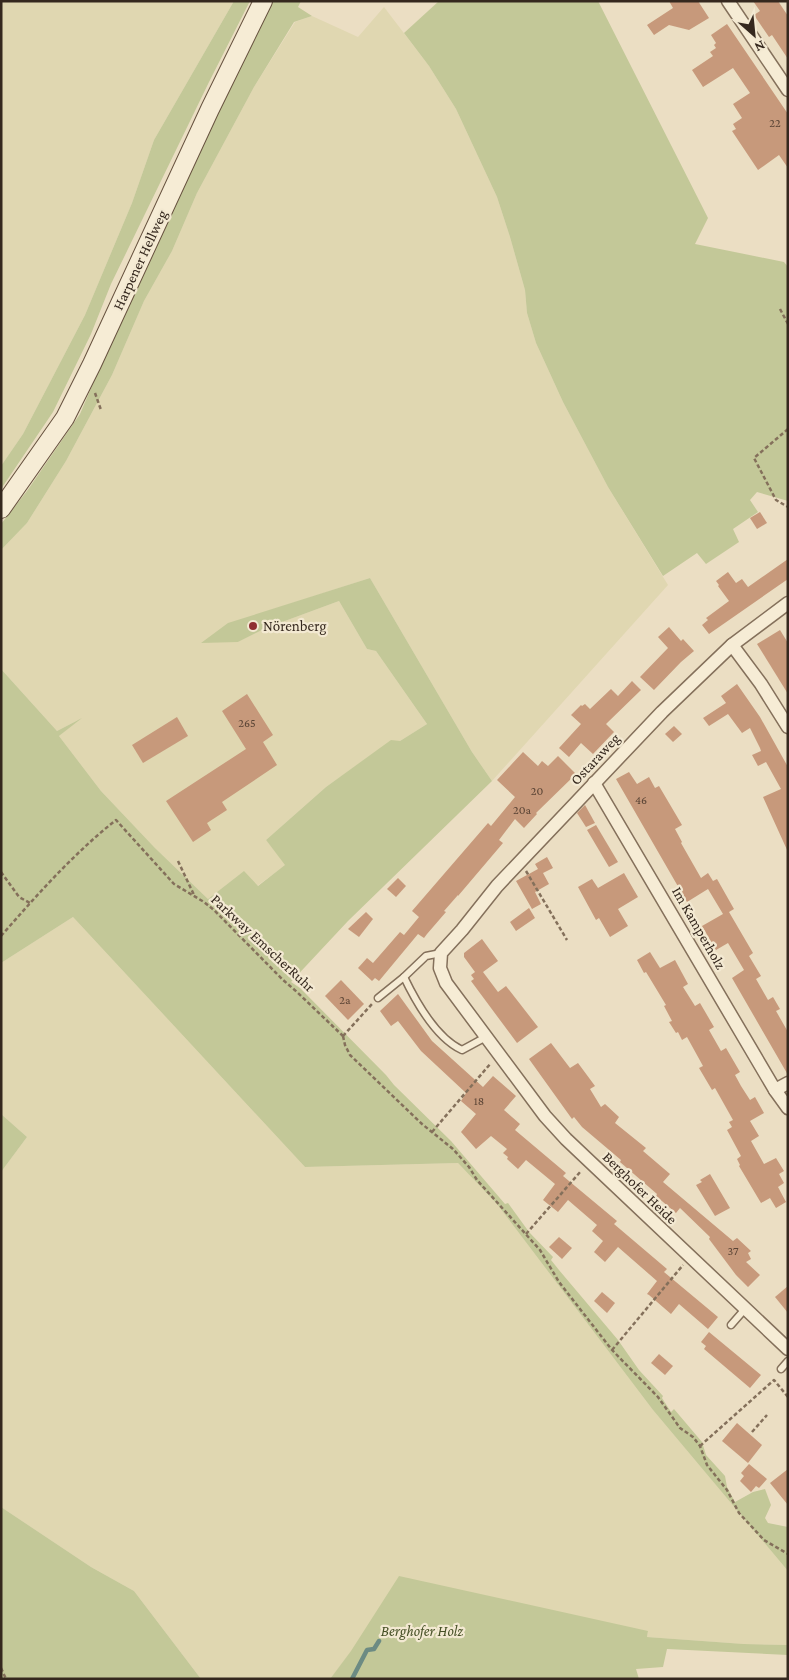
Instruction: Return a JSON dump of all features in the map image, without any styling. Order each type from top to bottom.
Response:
[{"type":"street","name":"Harpener Hellweg","points":[[1,509],[65,418],[262,1]]},
{"type":"street","points":[[728,1],[788,90]]},
{"type":"street","name":"Ostaraweg","points":[[441,953],[520,861],[662,712],[732,645],[788,603]]},
{"type":"street","points":[[732,645],[761,684],[788,726]]},
{"type":"street","name":"Im Kamperholz","points":[[594,783],[775,1090],[788,1108]]},
{"type":"street","name":"Berghofer Heide","points":[[441,953],[440,968],[446,983],[545,1116],[589,1162],[788,1349]]},
{"type":"street","points":[[775,1090],[788,1083]]},
{"type":"lane","points":[[378,998],[426,956],[441,953]]},
{"type":"lane","points":[[404,977],[414,997],[434,1026],[451,1045],[462,1050],[486,1037]]},
{"type":"lane","points":[[731,1325],[745,1309]]},
{"type":"lane","points":[[782,1369],[788,1361]]},
{"type":"path","points":[[780,309],[788,324]]},
{"type":"path","points":[[788,429],[754,458],[776,500],[788,507]]},
{"type":"path","name":"Parkway EmscherRuhr","points":[[30,903],[76,855],[116,820],[174,884],[214,910],[283,980],[343,1036]]},
{"type":"path","points":[[178,861],[194,896]]},
{"type":"path","points":[[520,861],[567,940]]},
{"type":"path","points":[[1,872],[19,897],[30,903],[1,936]]},
{"type":"path","points":[[378,998],[343,1036],[344,1045],[350,1055],[432,1132],[453,1148],[477,1180],[540,1250],[559,1282],[612,1350],[658,1397],[680,1428],[700,1446],[707,1466],[727,1490],[739,1513],[764,1540],[788,1554]]},
{"type":"path","points":[[432,1132],[499,1054]]},
{"type":"path","points":[[526,1234],[589,1162]]},
{"type":"path","points":[[612,1350],[690,1257]]},
{"type":"path","points":[[700,1446],[774,1380],[788,1397]]},
{"type":"path","points":[[752,1432],[767,1415]]},
{"type":"path","points":[[1,1668],[6,1679]]},
{"type":"green space","points":[[1,1],[234,1],[154,140],[132,203],[85,315],[23,434],[1,466]]},
{"type":"green space","points":[[234,1],[250,1],[111,284],[91,334],[53,412],[1,489],[1,466],[23,434],[85,315],[132,203],[154,140]]},
{"type":"green space","points":[[273,1],[301,1],[298,7],[312,16],[294,22],[254,87],[197,193],[172,251],[144,301],[112,375],[66,461],[27,523],[1,550],[1,524],[27,491],[80,414],[157,234],[247,45]]},
{"type":"green space","points":[[439,1],[598,1],[708,218],[695,244],[784,262],[788,267],[788,501],[757,492],[750,500],[758,512],[733,529],[739,542],[706,564],[697,553],[663,576],[608,487],[563,402],[536,343],[527,313],[525,290],[497,197],[456,109],[429,66],[404,33]]},
{"type":"green space","points":[[384,7],[429,66],[456,109],[497,197],[525,290],[527,313],[536,343],[563,402],[608,487],[668,585],[492,781],[472,752],[370,578],[228,624],[238,642],[266,628],[339,601],[367,649],[376,651],[427,724],[400,741],[391,741],[326,787],[266,840],[286,865],[257,886],[243,872],[208,899],[155,848],[101,791],[59,736],[78,720],[57,731],[1,669],[1,550],[27,523],[66,461],[112,375],[144,301],[172,251],[197,193],[254,87],[295,22],[312,16],[358,37]]},
{"type":"green space","points":[[370,578],[472,752],[492,781],[348,921],[291,982],[300,988],[451,1141],[505,1204],[508,1203],[529,1232],[553,1257],[551,1260],[618,1340],[639,1370],[663,1396],[662,1398],[671,1412],[674,1409],[702,1442],[706,1455],[725,1476],[727,1487],[735,1502],[753,1492],[765,1489],[771,1505],[765,1518],[768,1523],[788,1527],[788,1571],[653,1410],[497,1204],[458,1163],[305,1167],[73,917],[1,963],[1,669],[57,731],[82,718],[59,736],[101,791],[155,848],[208,899],[244,871],[258,886],[285,865],[266,840],[326,787],[391,740],[400,741],[427,724],[376,651],[367,649],[339,601],[266,628],[238,642],[201,643],[228,623]]},
{"type":"green space","points":[[73,917],[305,1167],[458,1163],[497,1204],[653,1410],[788,1571],[788,1645],[647,1637],[648,1632],[351,1652],[330,1679],[201,1679],[134,1591],[91,1567],[1,1507],[1,1172],[27,1137],[1,1114],[1,963]]},
{"type":"green space","points":[[1,1114],[27,1137],[1,1172]]},
{"type":"green space","points":[[1,1507],[91,1567],[134,1591],[201,1679],[1,1679]]},
{"type":"green space","name":"Berghofer Holz","points":[[399,1576],[648,1631],[647,1637],[788,1645],[788,1655],[667,1649],[663,1667],[636,1669],[639,1679],[330,1679],[351,1651]]},
{"type":"building","points":[[669,1],[698,1],[709,18],[689,30],[669,25],[654,35],[647,25],[673,8]]},
{"type":"building","points":[[753,1],[778,1],[788,16],[788,59],[772,35],[769,37],[754,15],[760,11]]},
{"type":"building","points":[[727,24],[788,114],[788,168],[779,155],[758,170],[732,131],[736,129],[733,124],[742,118],[733,104],[750,93],[733,68],[703,87],[692,70],[713,56],[710,52],[716,48],[714,45],[716,43],[711,35]]},
{"type":"building","points":[[760,512],[767,523],[757,529],[750,518]]},
{"type":"building","points":[[788,559],[788,579],[709,634],[702,625],[708,620],[706,618],[729,601],[716,581],[728,572],[736,583],[742,579],[748,587]]},
{"type":"building","points":[[669,627],[681,641],[683,639],[694,651],[654,690],[640,677],[668,648],[658,637]]},
{"type":"building","points":[[780,630],[788,643],[788,694],[757,644]]},
{"type":"building","points":[[632,681],[641,690],[606,724],[614,732],[593,754],[581,743],[569,757],[559,748],[581,724],[571,715],[581,705],[585,704],[590,709],[611,689],[618,696]]},
{"type":"building","points":[[737,684],[760,717],[788,767],[788,852],[763,797],[781,789],[766,762],[758,766],[752,755],[761,751],[750,728],[742,733],[728,714],[709,726],[703,718],[726,703],[721,696]]},
{"type":"building","points":[[247,694],[273,735],[263,742],[277,765],[222,802],[227,810],[207,823],[211,830],[193,842],[166,801],[246,749],[222,711]]},
{"type":"building","points":[[177,717],[188,736],[143,763],[132,745]]},
{"type":"building","points":[[674,726],[682,734],[673,742],[665,734]]},
{"type":"building","points":[[523,752],[538,766],[542,761],[548,766],[558,756],[576,774],[536,813],[524,828],[515,819],[499,840],[503,843],[444,911],[446,912],[424,938],[418,934],[379,981],[375,978],[372,981],[358,968],[367,958],[373,963],[400,932],[404,935],[419,917],[412,911],[488,823],[491,826],[515,797],[497,780]]},
{"type":"building","points":[[629,772],[637,784],[649,777],[655,788],[659,786],[682,825],[675,829],[701,878],[708,873],[713,881],[717,879],[734,909],[729,912],[753,953],[749,956],[761,976],[756,979],[768,1000],[773,997],[780,1009],[776,1011],[788,1032],[788,1075],[732,978],[744,970],[728,943],[716,950],[702,926],[723,914],[708,889],[687,902],[616,779]]},
{"type":"building","points":[[585,805],[595,823],[586,827],[577,813]]},
{"type":"building","points":[[596,825],[618,862],[609,867],[587,830]]},
{"type":"building","points":[[547,857],[553,868],[543,873],[549,884],[535,892],[541,904],[532,909],[516,881],[538,869],[535,864]]},
{"type":"building","points":[[624,873],[638,897],[618,909],[628,926],[610,937],[599,918],[596,920],[578,887],[592,879],[598,888]]},
{"type":"building","points":[[398,878],[406,886],[396,897],[387,889]]},
{"type":"building","points":[[529,908],[535,918],[516,931],[510,922]]},
{"type":"building","points":[[366,912],[373,919],[359,937],[348,929]]},
{"type":"building","points":[[482,939],[498,961],[483,972],[498,992],[506,986],[538,1027],[517,1043],[471,981],[474,979],[471,975],[475,972],[464,957],[464,953]]},
{"type":"building","points":[[650,952],[660,968],[675,960],[688,984],[683,987],[695,1006],[700,1003],[714,1027],[709,1030],[721,1051],[726,1048],[740,1072],[735,1075],[741,1086],[750,1100],[755,1097],[764,1113],[750,1121],[759,1136],[751,1141],[764,1164],[776,1158],[784,1171],[779,1174],[784,1183],[778,1187],[786,1202],[776,1208],[770,1198],[761,1203],[739,1166],[737,1159],[741,1156],[727,1130],[732,1127],[729,1122],[733,1120],[715,1088],[712,1090],[699,1068],[703,1066],[687,1037],[682,1040],[669,1022],[672,1021],[664,1006],[666,1005],[637,960]]},
{"type":"building","points":[[341,980],[364,1004],[348,1020],[325,996]]},
{"type":"building","points":[[398,994],[432,1041],[483,1087],[493,1076],[516,1096],[504,1110],[520,1124],[515,1130],[566,1173],[563,1176],[617,1221],[614,1224],[667,1269],[664,1272],[718,1317],[708,1329],[679,1304],[671,1314],[647,1294],[657,1281],[618,1247],[605,1262],[594,1252],[603,1241],[592,1231],[597,1225],[568,1200],[558,1212],[543,1200],[555,1184],[526,1160],[518,1169],[503,1153],[507,1149],[491,1136],[476,1149],[461,1132],[476,1114],[461,1101],[466,1093],[421,1051],[398,1021],[391,1026],[380,1011]]},
{"type":"building","points":[[551,1043],[570,1068],[578,1063],[595,1086],[590,1089],[601,1107],[605,1104],[619,1117],[615,1123],[646,1148],[643,1151],[670,1174],[663,1182],[733,1241],[737,1238],[751,1251],[748,1253],[751,1259],[746,1262],[760,1275],[748,1287],[736,1275],[709,1239],[710,1237],[680,1208],[676,1213],[620,1162],[621,1160],[582,1127],[574,1117],[572,1119],[529,1059]]},
{"type":"building","points":[[710,1174],[730,1208],[715,1216],[696,1185]]},
{"type":"building","points":[[559,1237],[572,1248],[562,1259],[549,1247]]},
{"type":"building","points":[[788,1286],[788,1313],[775,1297]]},
{"type":"building","points":[[602,1292],[615,1303],[607,1313],[594,1301]]},
{"type":"building","points":[[709,1332],[761,1375],[750,1388],[704,1349],[706,1346],[701,1342]]},
{"type":"building","points":[[659,1354],[673,1366],[665,1375],[651,1363]]},
{"type":"building","points":[[737,1423],[762,1445],[748,1463],[722,1441]]},
{"type":"building","points":[[749,1464],[767,1479],[759,1488],[756,1486],[751,1492],[740,1481],[744,1476],[741,1473]]},
{"type":"building","points":[[788,1469],[788,1505],[770,1483]]},
{"type":"waterway","points":[[352,1679],[367,1650],[374,1649],[379,1641]]},
{"type":"place","name":"Nörenberg","points":[[253,626]]}]
